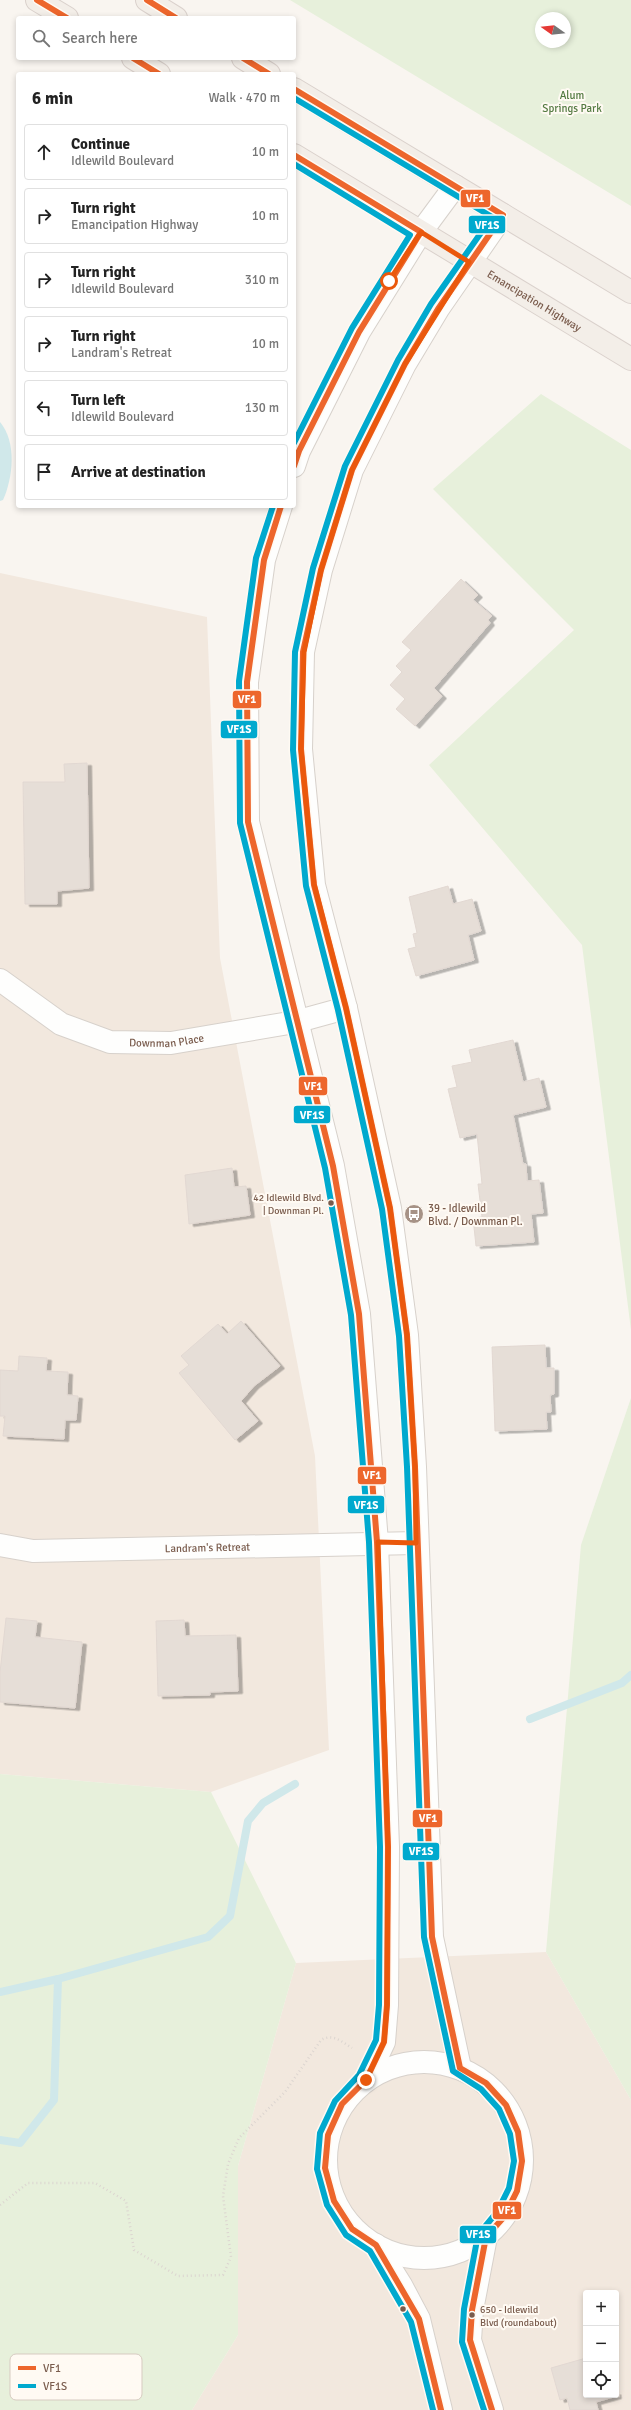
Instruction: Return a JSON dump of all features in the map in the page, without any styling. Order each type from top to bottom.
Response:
[{"type":"main road","points":[[37,0],[64,16]]},
{"type":"main road","points":[[147,0],[173,16]]},
{"type":"main road","points":[[136,60],[156,72]]},
{"type":"main road","points":[[246,60],[266,72]]},
{"type":"main road","points":[[296,90],[631,292]]},
{"type":"main road","name":"Emancipation Highway","points":[[296,156],[631,359]]},
{"type":"street","points":[[296,460],[299,451],[359,332],[421,232],[455,186]]},
{"type":"street","points":[[460,2068],[432,1937],[416,1543],[415,1467],[407,1335],[390,1208],[346,1008],[314,884],[301,749],[304,652],[321,570],[352,470],[405,364],[469,262],[503,215]]},
{"type":"street","points":[[281,508],[264,560],[247,682],[248,822],[296,1022],[333,1166],[359,1314],[378,1542],[388,1847],[387,2005],[384,2042],[366,2080],[342,2104],[328,2135],[325,2168],[334,2201],[352,2229],[376,2245],[405,2257],[433,2259],[459,2252],[486,2237],[504,2217],[517,2191],[522,2161],[518,2132],[506,2105],[486,2083],[460,2068],[428,2061],[396,2066],[366,2080]]},
{"type":"street","name":"Downman Place","points":[[0,980],[61,1024],[110,1042],[171,1043],[296,1022],[346,1008]]},
{"type":"street","name":"Landram's Retreat","points":[[0,1545],[33,1551],[378,1542],[416,1543]]},
{"type":"street","points":[[486,2237],[472,2310],[470,2340],[492,2410]]},
{"type":"street","points":[[376,2245],[419,2319],[442,2410]]},
{"type":"path","points":[[0,2206],[28,2183],[95,2183],[126,2201],[134,2250],[178,2276],[223,2275],[231,2257],[223,2196],[228,2164],[239,2138],[285,2092],[321,2040],[327,2036],[334,2038],[358,2051]]},
{"type":"shaded area","points":[[0,573],[207,617],[220,958],[315,1456],[329,1750],[211,1792],[0,1774]]},
{"type":"shaded area","points":[[546,1952],[631,2100],[631,2410],[192,2410],[238,2335],[238,2166],[296,1963]]},
{"type":"green space","name":"Alum Springs Park","points":[[290,0],[631,0],[631,206]]},
{"type":"green space","points":[[541,394],[631,450],[631,1330],[582,945],[429,765],[574,630],[433,489]]},
{"type":"green space","points":[[631,1398],[631,2100],[546,1952],[581,1545]]},
{"type":"green space","points":[[0,1774],[211,1792],[296,1963],[238,2166],[238,2335],[192,2410],[0,2410]]},
{"type":"water","points":[[0,422],[9,440],[12,460],[9,481],[3,500],[0,501]]},
{"type":"building","points":[[461,579],[478,595],[473,600],[492,616],[488,620],[490,623],[434,688],[442,696],[415,726],[396,709],[405,699],[390,685],[402,672],[396,666],[411,650],[402,642]]},
{"type":"building","points":[[87,763],[89,888],[57,891],[57,904],[25,904],[23,782],[65,782],[64,764]]},
{"type":"building","points":[[448,886],[453,904],[472,899],[481,931],[468,935],[474,960],[416,976],[408,949],[416,947],[413,934],[417,933],[409,897]]},
{"type":"building","points":[[513,1040],[523,1082],[539,1078],[546,1107],[513,1115],[523,1164],[526,1164],[527,1181],[539,1180],[543,1213],[531,1214],[534,1242],[476,1246],[473,1218],[482,1217],[478,1184],[482,1184],[477,1134],[460,1138],[448,1089],[457,1087],[452,1066],[472,1062],[469,1050]]},
{"type":"building","points":[[232,1168],[234,1187],[246,1186],[250,1215],[189,1224],[185,1175]]},
{"type":"building","points":[[241,1321],[280,1366],[254,1386],[241,1401],[258,1421],[235,1440],[179,1373],[189,1365],[181,1356],[218,1324],[227,1334]]},
{"type":"building","points":[[545,1345],[546,1368],[554,1368],[554,1394],[550,1395],[551,1412],[546,1412],[547,1429],[495,1431],[492,1347]]},
{"type":"building","points":[[19,1356],[47,1358],[46,1371],[68,1372],[67,1395],[78,1396],[76,1420],[65,1420],[64,1439],[3,1436],[5,1416],[0,1416],[0,1370],[18,1371]]},
{"type":"building","points":[[6,1618],[37,1621],[35,1637],[82,1642],[75,1708],[0,1702],[0,1672]]},
{"type":"building","points":[[184,1620],[185,1636],[236,1635],[238,1691],[210,1692],[210,1695],[158,1696],[156,1621]]},
{"type":"building","points":[[583,2359],[583,2398],[610,2398],[596,2402],[598,2410],[570,2410],[567,2398],[560,2400],[551,2368]]},
{"type":"waterway","points":[[530,1719],[622,1683],[631,1675]]},
{"type":"waterway","points":[[0,2140],[20,2143],[54,2100],[58,1979],[208,1937],[230,1916],[248,1821],[263,1803],[295,1784]]},
{"type":"waterway","points":[[0,1992],[58,1979]]},
{"type":"transit line","name":"VF1","points":[[37,0],[64,16]]},
{"type":"transit line","name":"VF1","points":[[147,0],[173,16]]},
{"type":"transit line","name":"VF1","points":[[136,60],[156,72]]},
{"type":"transit line","name":"VF1","points":[[246,60],[266,72]]},
{"type":"transit line","name":"VF1","points":[[296,90],[503,215],[438,309],[405,364],[352,470],[321,570],[303,652],[301,749],[314,885],[346,1008],[390,1208],[407,1335],[415,1467],[432,1937],[460,2068],[486,2083],[506,2105],[518,2132],[522,2161],[517,2191],[504,2217],[486,2237],[472,2310],[470,2340],[492,2410]]},
{"type":"transit line","name":"VF1S","points":[[296,99],[492,217],[431,304],[398,360],[345,466],[313,568],[295,652],[293,750],[306,886],[338,1010],[382,1209],[399,1336],[407,1467],[424,1937],[453,2071],[481,2089],[499,2109],[510,2134],[514,2161],[509,2188],[497,2212],[478,2235],[464,2309],[462,2342],[484,2410]]},
{"type":"transit line","name":"VF1","points":[[296,156],[421,232],[359,332],[299,451],[296,460]]},
{"type":"transit line","name":"VF1S","points":[[296,165],[410,235],[352,328],[296,439]]},
{"type":"transit line","name":"VF1S","points":[[272,508],[256,558],[239,681],[240,823],[325,1168],[351,1315],[369,1542],[380,1847],[379,2005],[376,2040],[359,2075],[335,2101],[320,2133],[317,2169],[327,2205],[346,2235],[370,2251],[411,2322],[433,2410]]},
{"type":"transit line","name":"VF1","points":[[280,508],[264,560],[247,682],[248,822],[333,1166],[359,1314],[377,1542],[388,1847],[387,2005],[384,2042],[366,2080],[342,2104],[328,2135],[325,2168],[334,2201],[352,2229],[376,2245],[419,2319],[441,2410]]},
{"type":"place","name":"42 Idlewild Blvd. | Downman Pl.","points":[[331,1203]]},
{"type":"place","name":"39 - Idlewild Blvd. / Downman Pl.","points":[[414,1214]]},
{"type":"place","name":"650 - Idlewild Blvd (roundabout)","points":[[472,2315]]},
{"type":"route","points":[[366,2080],[384,2042],[387,2005],[388,1847],[378,1542],[416,1543],[415,1467],[407,1335],[390,1208],[346,1008],[314,884],[301,749],[304,652],[321,570],[352,470],[405,364],[438,309],[469,262],[421,232],[389,281]]}]
